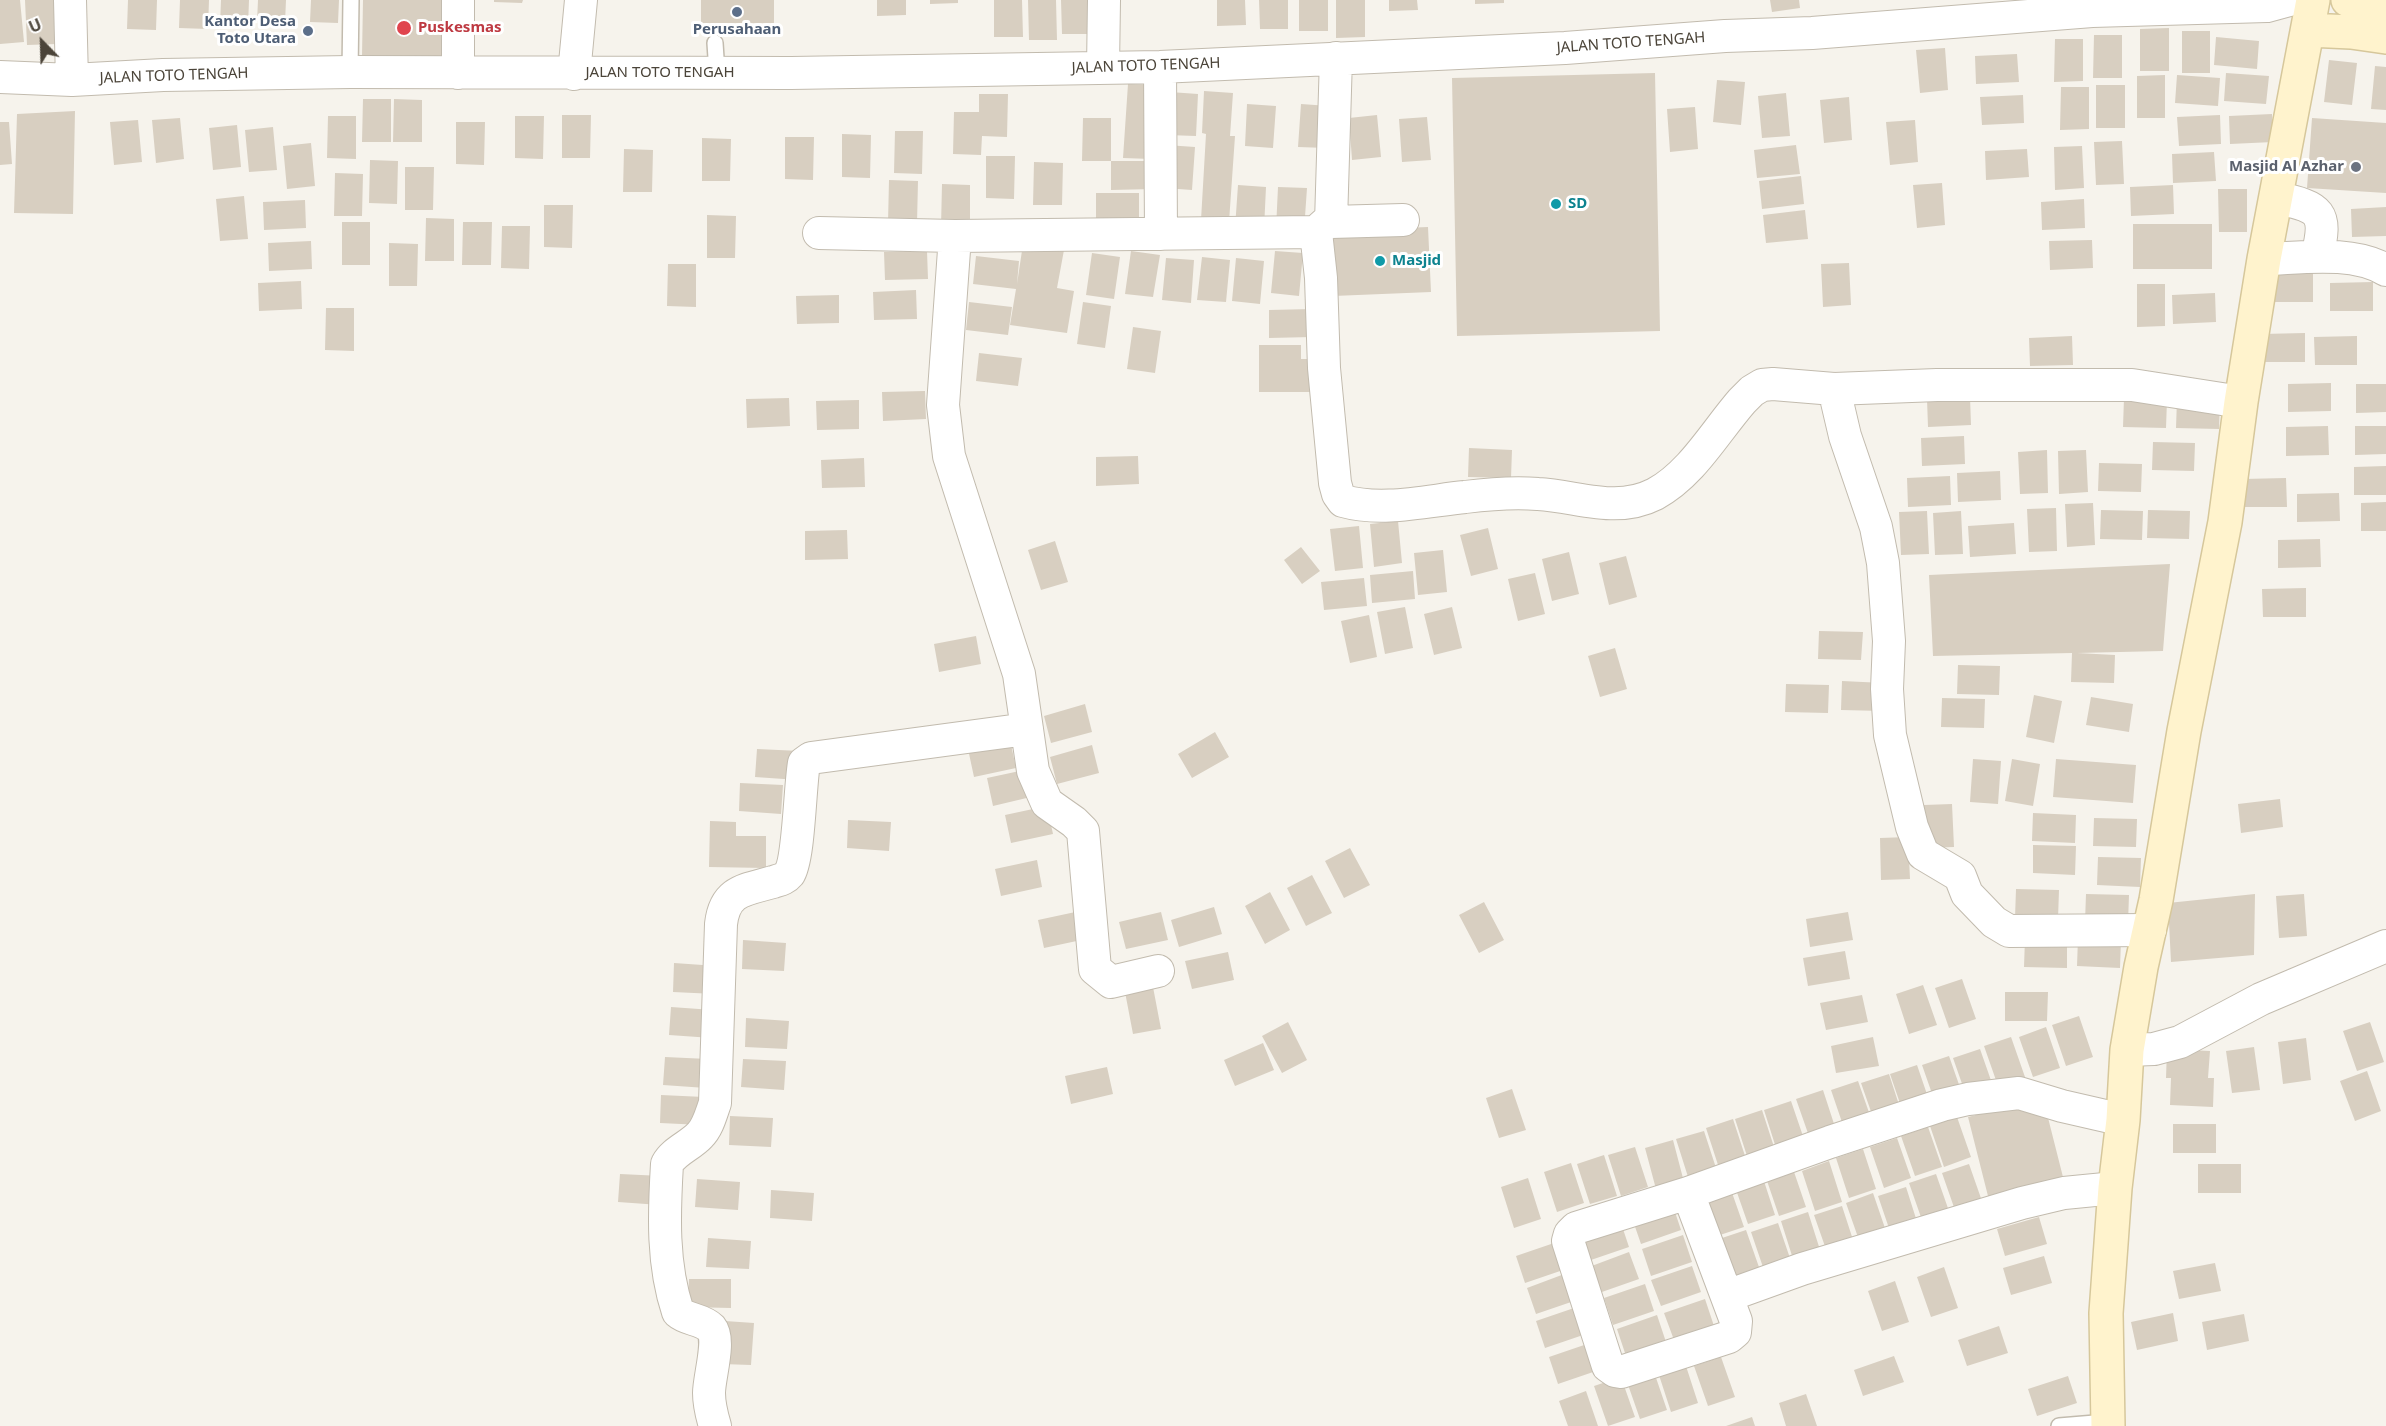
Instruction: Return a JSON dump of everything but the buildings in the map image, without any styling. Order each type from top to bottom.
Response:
[{"type":"main road","points":[[2348,0],[2386,7]]},
{"type":"main road","points":[[2107,1424],[2106,1313],[2127,1050],[2224,522],[2264,259],[2310,15],[2351,32],[2386,38]]},
{"type":"street","points":[[70,0],[72,80]]},
{"type":"street","points":[[458,0],[458,73]]},
{"type":"street","points":[[574,74],[581,0]]},
{"type":"street","points":[[1103,68],[1104,0]]},
{"type":"street","points":[[2278,3],[2310,15]]},
{"type":"street","name":"JALAN TOTO TENGAH","points":[[0,77],[72,80],[163,75],[350,72],[717,74],[1160,67],[1565,48],[1725,36],[1812,33],[2092,11],[2278,3]]},
{"type":"street","points":[[1336,58],[1321,278],[1324,368],[1335,483],[1343,501],[1353,504],[1393,505],[1512,493],[1562,496],[1595,503],[1617,504],[1638,501],[1655,493],[1680,476],[1752,391],[1762,385],[1834,389],[1937,385],[2132,385],[2241,402]]},
{"type":"street","points":[[1160,67],[1161,234]]},
{"type":"street","points":[[2277,198],[2309,207],[2322,219],[2322,237],[2317,257]]},
{"type":"street","points":[[819,233],[955,236],[1161,234],[1324,227],[1403,220]]},
{"type":"street","points":[[955,236],[943,395],[949,456],[1019,674],[1033,771],[1047,803],[1083,831],[1095,969],[1111,981],[1158,971]]},
{"type":"street","points":[[2264,259],[2317,257],[2365,261],[2386,270]]},
{"type":"street","points":[[1834,389],[1845,436],[1876,527],[1883,563],[1889,641],[1887,689],[1890,735],[1912,826],[1923,854],[1960,876],[1967,894],[1994,922],[2009,931],[2150,930]]},
{"type":"street","points":[[715,1426],[709,1395],[714,1334],[710,1327],[678,1312],[667,1261],[664,1230],[667,1164],[671,1156],[705,1130],[715,1103],[721,924],[726,904],[737,892],[781,880],[789,875],[794,858],[804,763],[811,758],[1028,729]]},
{"type":"street","points":[[2127,1050],[2154,1049],[2180,1042],[2261,999],[2386,946]]},
{"type":"street","points":[[1688,1193],[1727,1296],[1736,1327],[1735,1332],[1730,1337],[1621,1372],[1614,1371],[1608,1366],[1568,1241],[1570,1234],[1576,1228],[1688,1193],[1942,1105],[1968,1099],[2019,1093],[2123,1120]]},
{"type":"street","points":[[1727,1296],[1803,1269],[2022,1203],[2064,1193],[2115,1188]]},
{"type":"lane","points":[[350,72],[351,0]]},
{"type":"lane","points":[[715,43],[717,74]]},
{"type":"lane","points":[[2059,1426],[2107,1424]]},
{"type":"place","name":"Perusahaan","points":[[737,12]]},
{"type":"place","name":"Puskesmas","points":[[404,28]]},
{"type":"place","name":"Kantor Desa Toto Utara","points":[[308,31]]},
{"type":"place","name":"Masjid Al Azhar","points":[[2356,167]]},
{"type":"place","name":"SD","points":[[1556,204]]},
{"type":"place","name":"Masjid","points":[[1380,261]]}]
